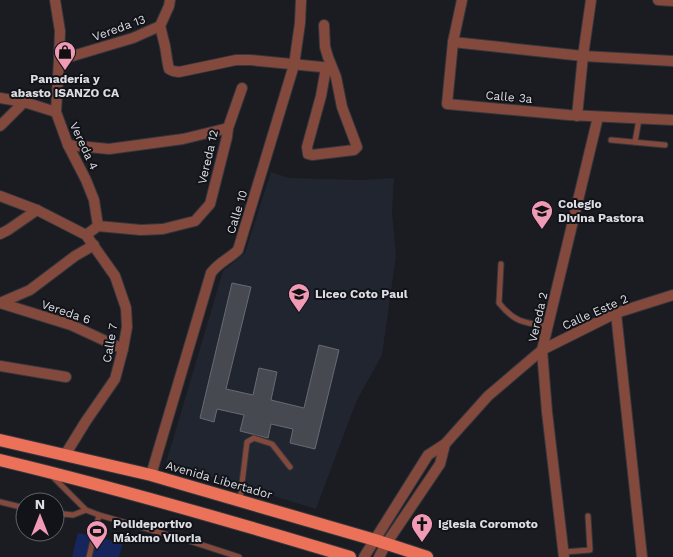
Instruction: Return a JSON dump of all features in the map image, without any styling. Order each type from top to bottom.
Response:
[{"type":"main road","name":"Avenida Libertador","points":[[0,440],[152,475],[427,557]]},
{"type":"main road","points":[[0,460],[143,496],[344,556]]},
{"type":"street","name":"Vereda 4","points":[[56,0],[60,31],[56,112],[68,145],[94,200],[98,226]]},
{"type":"street","name":"Vereda 13","points":[[59,60],[133,38],[160,26],[170,0]]},
{"type":"street","name":"Calle 10","points":[[152,475],[211,273],[217,265],[238,250],[294,65],[301,0]]},
{"type":"street","name":"Calle 3a","points":[[462,0],[452,42],[447,104],[577,116],[673,120]]},
{"type":"street","points":[[577,116],[591,0]]},
{"type":"street","points":[[658,0],[673,1]]},
{"type":"street","points":[[160,26],[168,65],[173,71],[179,72],[236,60],[329,68],[336,77],[346,120],[357,147],[354,150],[312,155],[308,154],[307,147],[329,68],[325,47],[324,25]]},
{"type":"street","points":[[452,42],[583,56],[673,61]]},
{"type":"street","points":[[228,128],[242,88]]},
{"type":"street","points":[[0,98],[24,102],[56,112]]},
{"type":"street","points":[[0,126],[24,102]]},
{"type":"street","name":"Vereda 2","points":[[564,554],[546,412],[542,350],[598,117]]},
{"type":"street","name":"Vereda 12","points":[[68,145],[109,148],[183,138],[228,128],[210,204],[196,221],[156,230],[98,226]]},
{"type":"street","name":"Calle 7","points":[[0,196],[36,210],[86,235],[115,276],[126,308],[127,327],[115,379],[94,408],[65,455]]},
{"type":"street","points":[[0,234],[36,210]]},
{"type":"street","points":[[86,235],[98,226]]},
{"type":"street","points":[[0,303],[30,290],[75,256],[94,245]]},
{"type":"street","name":"Calle Este 2","points":[[364,557],[381,542],[440,464],[445,444],[488,396],[542,350],[616,313],[673,295]]},
{"type":"street","name":"Vereda 6","points":[[0,303],[71,325],[123,348]]},
{"type":"street","points":[[616,313],[642,557]]},
{"type":"street","points":[[0,366],[66,376]]},
{"type":"street","name":"Calle Este 2","points":[[379,557],[381,542]]},
{"type":"lane","points":[[635,142],[639,118]]},
{"type":"lane","points":[[611,140],[665,145]]},
{"type":"lane","points":[[501,264],[499,304],[508,314],[519,321],[548,326]]},
{"type":"lane","points":[[240,500],[247,442],[254,438],[272,444],[290,468]]},
{"type":"lane","points":[[46,471],[86,510],[239,557]]},
{"type":"lane","points":[[0,502],[15,506]]},
{"type":"lane","points":[[65,514],[73,515],[86,510]]},
{"type":"lane","points":[[89,557],[98,515]]},
{"type":"lane","points":[[588,516],[590,557]]},
{"type":"lane","points":[[564,554],[590,550]]},
{"type":"shaded area","name":"Liceo Coto Paul","points":[[271,172],[289,178],[361,180],[394,178],[392,212],[396,256],[382,355],[356,402],[316,509],[166,463],[223,271],[245,253]]},
{"type":"shaded area","name":"Polideportivo Máximo Viloria","points":[[78,533],[123,543],[119,557],[72,557]]},
{"type":"building","points":[[232,283],[251,287],[226,389],[253,395],[259,368],[277,372],[271,400],[304,408],[319,345],[339,350],[315,449],[290,443],[293,429],[271,424],[268,438],[240,431],[244,415],[217,409],[214,422],[200,418]]},
{"type":"place","name":"Panadería y abasto ISANZO CA","points":[[65,71]]},
{"type":"place","name":"Colegio Divina Pastora","points":[[542,230]]},
{"type":"place","name":"Liceo Coto Paul","points":[[299,313]]},
{"type":"place","name":"Iglesia Coromoto","points":[[422,543]]},
{"type":"place","name":"Polideportivo Máximo Viloria","points":[[97,550]]}]
